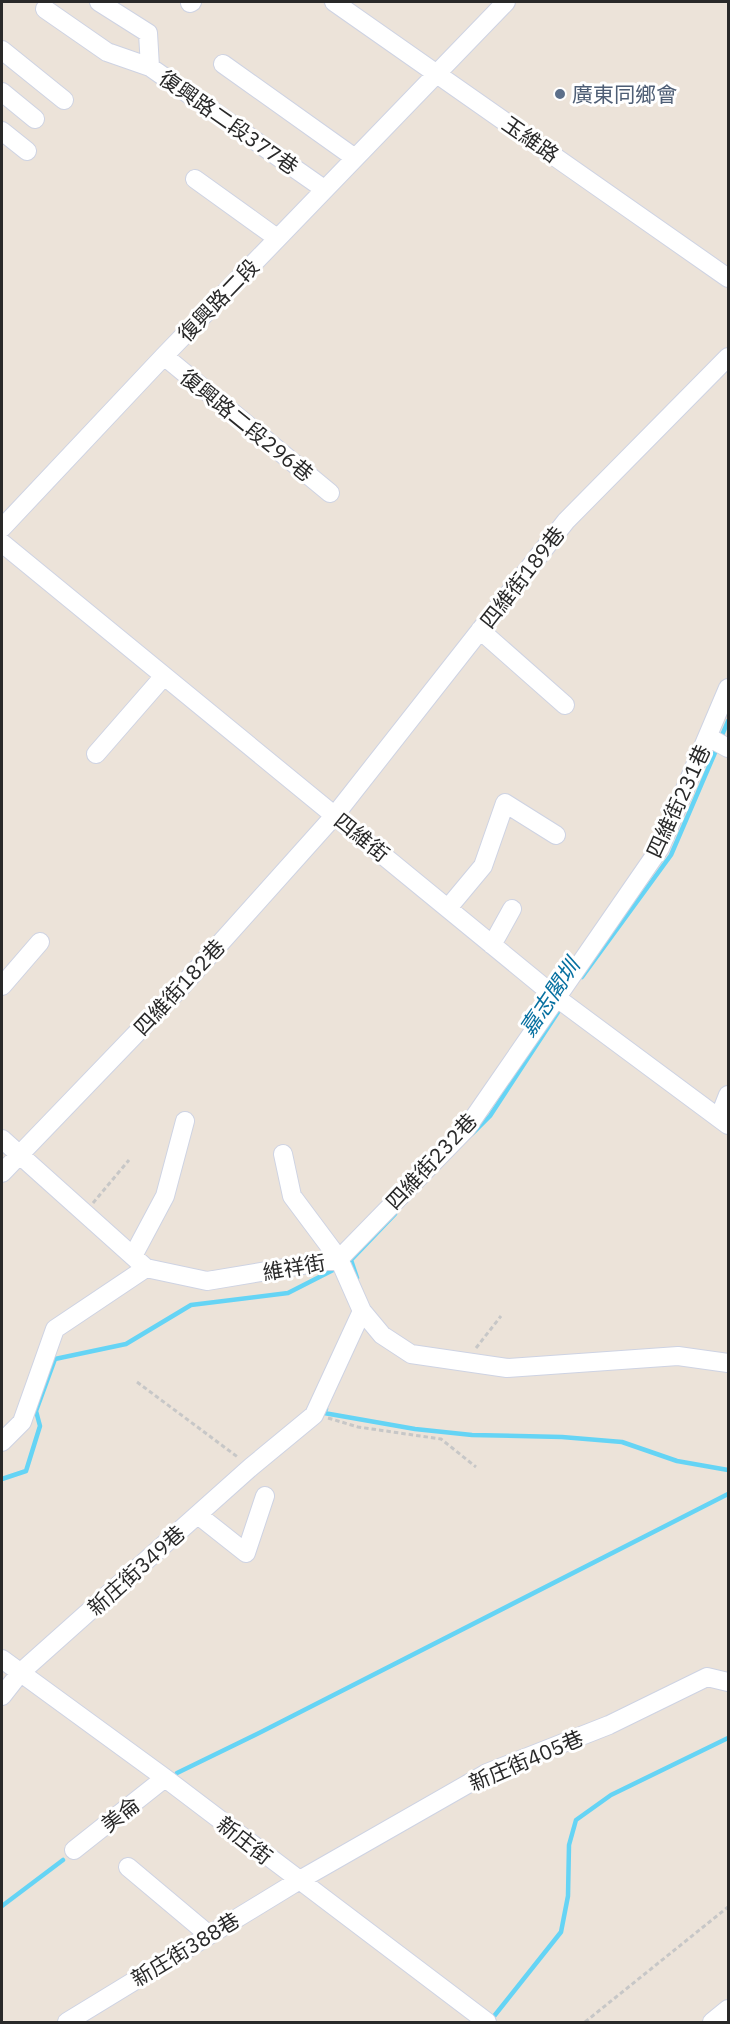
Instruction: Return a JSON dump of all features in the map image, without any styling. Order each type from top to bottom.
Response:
[{"type":"street","name":"復興路二段377巷","points":[[99,2],[148,33],[150,66],[324,189]]},
{"type":"street","name":"玉維路","points":[[334,2],[729,278]]},
{"type":"street","name":"復興路二段","points":[[2,528],[277,238],[506,2]]},
{"type":"street","points":[[45,9],[106,52],[150,66]]},
{"type":"street","points":[[2,50],[64,100]]},
{"type":"street","points":[[223,64],[355,158]]},
{"type":"street","points":[[2,92],[35,119]]},
{"type":"street","points":[[2,131],[27,151]]},
{"type":"street","points":[[195,179],[277,238]]},
{"type":"street","name":"復興路二段296巷","points":[[164,356],[330,493]]},
{"type":"street","name":"四維街189巷","points":[[335,815],[566,521],[729,357]]},
{"type":"street","name":"四維街","points":[[2,543],[556,998],[724,1122]]},
{"type":"street","points":[[480,630],[564,705]]},
{"type":"street","points":[[96,754],[164,676]]},
{"type":"street","name":"四維街231巷","points":[[556,998],[660,848],[729,688]]},
{"type":"street","points":[[708,737],[729,748]]},
{"type":"street","points":[[448,908],[483,866],[505,803],[556,835]]},
{"type":"street","name":"四維街182巷","points":[[2,1173],[181,987],[335,815]]},
{"type":"street","points":[[492,945],[512,909]]},
{"type":"street","points":[[2,986],[40,942]]},
{"type":"street","name":"四維街232巷","points":[[339,1259],[466,1128],[556,998]]},
{"type":"street","points":[[724,1122],[729,1095]]},
{"type":"street","points":[[2,1442],[22,1422],[55,1329],[139,1262],[165,1196],[185,1121]]},
{"type":"street","points":[[2,1139],[139,1262]]},
{"type":"street","points":[[283,1154],[292,1196],[339,1259]]},
{"type":"street","name":"維祥街","points":[[139,1262],[207,1281],[339,1259],[362,1311],[382,1335],[411,1354],[507,1368],[678,1356],[729,1364]]},
{"type":"street","points":[[314,1415],[362,1311]]},
{"type":"street","name":"新庄街349巷","points":[[2,1696],[20,1672],[251,1467],[314,1415]]},
{"type":"street","points":[[198,1515],[246,1552],[265,1496]]},
{"type":"street","name":"新庄街","points":[[2,1659],[165,1778],[479,2020]]},
{"type":"street","name":"新庄街405巷","points":[[298,1881],[487,1773],[609,1725],[707,1677],[729,1682]]},
{"type":"street","name":"美侖","points":[[74,1850],[165,1778]]},
{"type":"street","points":[[128,1867],[209,1935]]},
{"type":"street","name":"新庄街388巷","points":[[70,2020],[298,1881]]},
{"type":"street","points":[[712,2022],[729,2009]]},
{"type":"path","points":[[85,1213],[129,1160]]},
{"type":"path","points":[[465,1362],[501,1316]]},
{"type":"path","points":[[137,1382],[251,1467]]},
{"type":"path","points":[[314,1415],[358,1426],[441,1439],[476,1467]]},
{"type":"path","points":[[585,2022],[729,1907]]},
{"type":"waterway","name":"嘉志閣圳","points":[[720,740],[728,721]]},
{"type":"waterway","name":"嘉志閣圳","points":[[582,977],[671,855],[717,748]]},
{"type":"waterway","name":"嘉志閣圳","points":[[472,1134],[490,1116],[562,1006]]},
{"type":"waterway","name":"嘉志閣圳","points":[[346,1263],[395,1214]]},
{"type":"waterway","points":[[351,1260],[357,1278]]},
{"type":"waterway","points":[[2,1479],[26,1471],[40,1426],[36,1411],[55,1359],[126,1344],[191,1305],[288,1293],[339,1267]]},
{"type":"waterway","points":[[326,1409],[324,1413],[415,1429],[472,1435],[562,1437],[622,1442],[677,1461],[728,1470]]},
{"type":"waterway","points":[[177,1773],[728,1494]]},
{"type":"waterway","points":[[491,2020],[561,1932],[568,1896],[569,1845],[576,1820],[611,1795],[728,1738]]},
{"type":"waterway","points":[[2,1906],[63,1860]]},
{"type":"place","name":"廣東同鄉會","points":[[560,94]]}]
